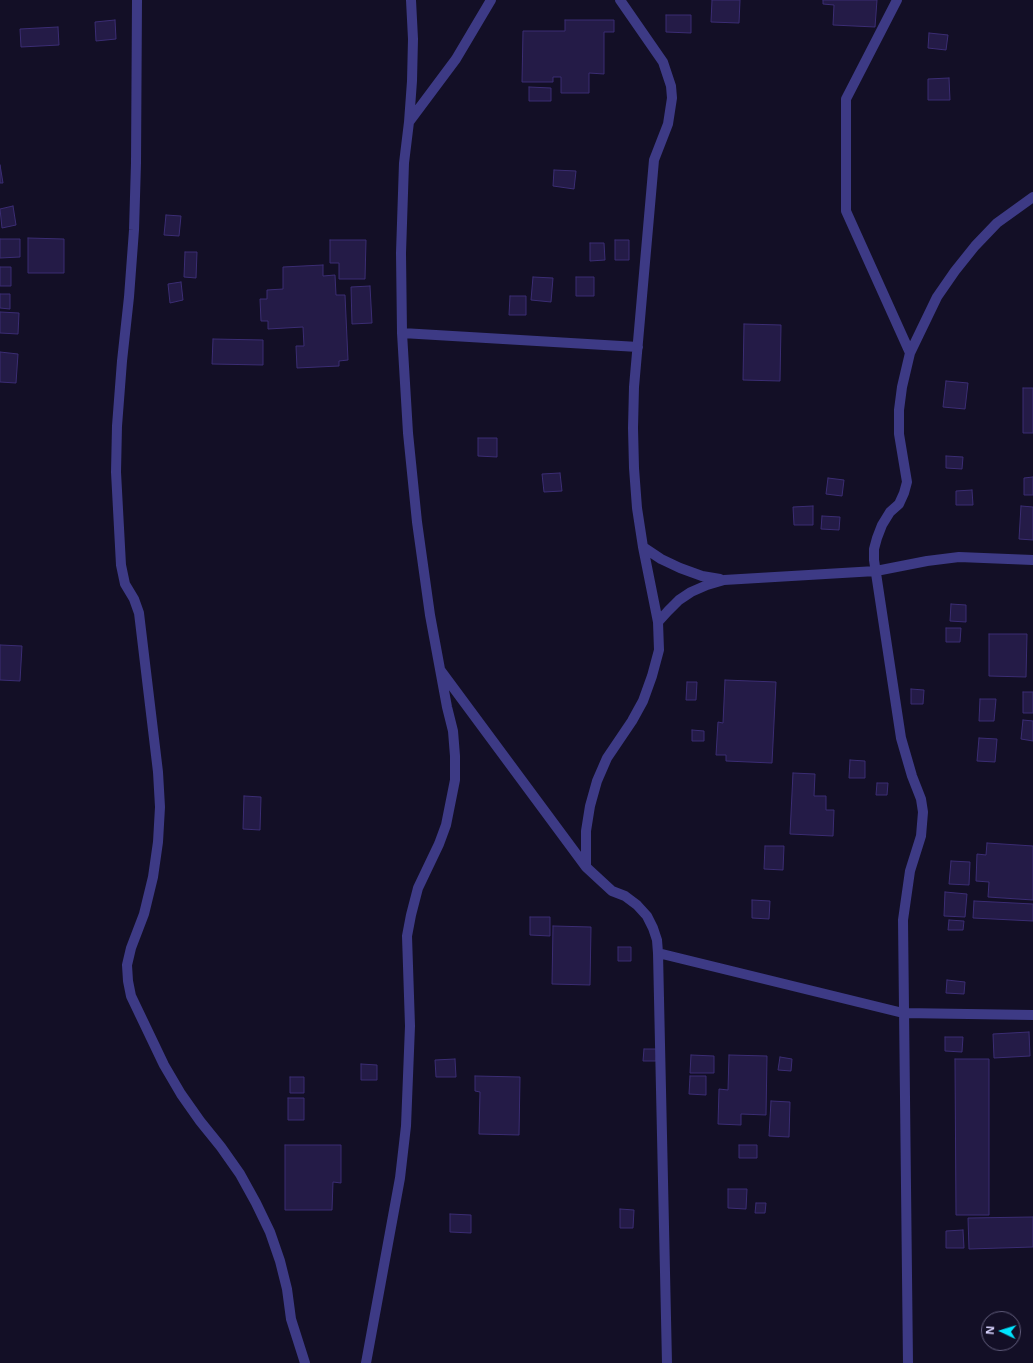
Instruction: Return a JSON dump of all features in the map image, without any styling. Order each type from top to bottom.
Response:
[{"type":"street","points":[[137,0],[134,230],[117,426],[116,472],[121,565],[125,584],[134,599],[139,613],[158,772],[160,807],[158,842],[153,877],[144,914],[131,948],[127,965],[128,981],[131,996],[164,1065],[181,1094],[240,1174],[270,1232],[280,1261],[292,1319],[305,1363]]},
{"type":"street","points":[[366,1363],[400,1178],[406,1126],[410,1026],[407,957],[408,929],[418,888],[439,844],[446,824],[455,780],[455,756],[452,731],[430,615],[417,522],[408,433],[402,333],[404,163],[409,122],[412,46],[411,0]]},
{"type":"street","points":[[409,122],[456,60],[491,0]]},
{"type":"street","points":[[586,867],[586,831],[590,806],[597,781],[607,758],[632,721],[642,701],[652,676],[659,650],[658,622],[643,547],[634,468],[634,387],[654,160],[668,124],[672,98],[671,86],[663,62],[620,0]]},
{"type":"street","points":[[897,0],[846,99],[846,211],[910,353]]},
{"type":"street","points":[[908,1363],[903,920],[910,871],[921,836],[923,812],[921,799],[912,776],[901,738],[874,560],[876,538],[890,512],[899,504],[907,482],[899,434],[899,410],[902,387],[910,353],[937,297],[955,270],[997,223],[1033,197]]},
{"type":"street","points":[[402,333],[638,347]]},
{"type":"street","points":[[643,547],[661,559],[680,568],[702,576],[724,580]]},
{"type":"street","points":[[658,622],[679,600],[691,592],[707,584],[724,580],[876,571],[927,561],[959,557],[1033,560]]},
{"type":"street","points":[[440,669],[586,867],[612,891],[625,896],[637,905],[647,916],[657,940],[667,1363]]},
{"type":"street","points":[[658,953],[903,1013],[1033,1015]]},
{"type":"building","points":[[712,0],[740,0],[739,23],[711,22]]},
{"type":"building","points":[[823,0],[877,0],[875,27],[833,25],[834,5],[823,4]]},
{"type":"building","points":[[666,15],[691,15],[691,33],[666,32]]},
{"type":"building","points":[[115,20],[116,39],[96,41],[95,22]]},
{"type":"building","points":[[565,20],[614,20],[614,32],[604,32],[604,74],[589,73],[589,93],[561,93],[561,77],[553,77],[553,82],[522,82],[523,31],[565,31]]},
{"type":"building","points":[[58,27],[59,45],[21,47],[20,29]]},
{"type":"building","points":[[929,33],[948,35],[946,50],[928,48]]},
{"type":"building","points":[[949,78],[950,100],[928,100],[928,79]]},
{"type":"building","points":[[529,87],[551,88],[551,101],[529,101]]},
{"type":"building","points":[[0,165],[3,183],[0,183]]},
{"type":"building","points":[[554,170],[576,171],[574,189],[553,186]]},
{"type":"building","points":[[13,206],[16,225],[2,228],[0,209]]},
{"type":"building","points":[[166,215],[181,216],[179,236],[164,235]]},
{"type":"building","points":[[28,238],[64,239],[64,273],[28,273]]},
{"type":"building","points":[[0,239],[20,239],[20,257],[0,258]]},
{"type":"building","points":[[330,240],[366,240],[365,279],[339,279],[339,263],[330,263]]},
{"type":"building","points":[[615,240],[629,240],[629,260],[615,260]]},
{"type":"building","points":[[590,243],[604,243],[605,260],[590,261]]},
{"type":"building","points":[[185,252],[197,252],[196,278],[184,277]]},
{"type":"building","points":[[323,265],[323,276],[335,275],[336,295],[345,295],[348,360],[339,361],[339,366],[297,368],[296,346],[304,346],[303,327],[268,329],[268,321],[261,321],[260,299],[267,299],[267,290],[283,289],[283,267]]},
{"type":"building","points":[[0,267],[11,267],[11,286],[0,286]]},
{"type":"building","points":[[533,277],[553,278],[551,302],[531,300]]},
{"type":"building","points":[[576,277],[594,277],[594,296],[576,296]]},
{"type":"building","points":[[181,282],[183,300],[170,303],[168,284]]},
{"type":"building","points":[[370,286],[372,323],[352,324],[351,287]]},
{"type":"building","points":[[0,294],[10,294],[10,309],[0,308]]},
{"type":"building","points":[[510,296],[526,296],[526,315],[509,315]]},
{"type":"building","points":[[0,312],[19,313],[18,334],[0,333]]},
{"type":"building","points":[[744,324],[781,325],[780,381],[743,380]]},
{"type":"building","points":[[213,339],[263,340],[263,365],[212,364]]},
{"type":"building","points":[[0,352],[18,354],[16,383],[0,382]]},
{"type":"building","points":[[946,381],[968,383],[965,409],[943,407]]},
{"type":"building","points":[[1023,388],[1033,388],[1033,433],[1023,433]]},
{"type":"building","points":[[478,438],[497,438],[497,457],[478,456]]},
{"type":"building","points":[[946,456],[963,457],[962,469],[946,468]]},
{"type":"building","points":[[560,473],[562,491],[544,492],[542,474]]},
{"type":"building","points":[[1033,477],[1033,495],[1024,495],[1024,478]]},
{"type":"building","points":[[828,478],[844,480],[842,496],[826,494]]},
{"type":"building","points":[[972,490],[973,505],[956,505],[956,491]]},
{"type":"building","points":[[813,506],[813,525],[794,525],[793,507]]},
{"type":"building","points":[[1021,506],[1033,507],[1033,540],[1019,539]]},
{"type":"building","points":[[822,516],[840,517],[839,530],[821,529]]},
{"type":"building","points":[[951,604],[966,605],[966,622],[950,621]]},
{"type":"building","points":[[946,628],[961,628],[960,642],[946,642]]},
{"type":"building","points":[[989,634],[1027,634],[1026,677],[989,676]]},
{"type":"building","points":[[0,645],[22,646],[20,681],[0,680]]},
{"type":"building","points":[[725,680],[776,682],[772,763],[726,761],[726,755],[716,755],[718,722],[723,723]]},
{"type":"building","points":[[687,682],[697,682],[696,700],[686,700]]},
{"type":"building","points":[[911,689],[924,690],[923,704],[911,704]]},
{"type":"building","points":[[1023,692],[1033,692],[1033,713],[1023,713]]},
{"type":"building","points":[[980,699],[996,699],[994,721],[979,721]]},
{"type":"building","points":[[1023,720],[1033,721],[1033,741],[1021,739]]},
{"type":"building","points":[[692,730],[704,731],[704,741],[692,741]]},
{"type":"building","points":[[979,738],[997,739],[995,762],[977,761]]},
{"type":"building","points":[[850,760],[865,761],[865,778],[849,778]]},
{"type":"building","points":[[793,773],[815,774],[814,796],[826,796],[826,810],[834,810],[833,836],[790,834]]},
{"type":"building","points":[[877,783],[888,783],[887,795],[876,795]]},
{"type":"building","points":[[244,796],[261,797],[260,830],[243,829]]},
{"type":"building","points":[[987,843],[1033,846],[1033,900],[988,897],[989,882],[976,881],[977,854],[986,855]]},
{"type":"building","points":[[765,846],[784,846],[783,870],[764,869]]},
{"type":"building","points":[[951,861],[970,862],[969,885],[949,884]]},
{"type":"building","points":[[945,892],[967,894],[965,917],[944,916]]},
{"type":"building","points":[[752,900],[770,901],[769,919],[752,918]]},
{"type":"building","points":[[974,901],[1033,904],[1033,921],[973,918]]},
{"type":"building","points":[[530,917],[550,917],[550,936],[530,935]]},
{"type":"building","points":[[949,920],[964,921],[963,930],[948,930]]},
{"type":"building","points":[[553,926],[591,927],[590,985],[552,984]]},
{"type":"building","points":[[618,947],[631,947],[631,961],[618,961]]},
{"type":"building","points":[[947,980],[965,982],[964,994],[946,993]]},
{"type":"building","points":[[1029,1032],[1030,1056],[994,1058],[993,1034]]},
{"type":"building","points":[[945,1037],[963,1037],[962,1052],[945,1051]]},
{"type":"building","points":[[644,1049],[657,1049],[656,1061],[643,1061]]},
{"type":"building","points":[[691,1055],[714,1056],[714,1073],[690,1073]]},
{"type":"building","points":[[729,1055],[767,1056],[766,1115],[741,1114],[741,1125],[718,1124],[719,1089],[728,1090]]},
{"type":"building","points":[[780,1057],[792,1059],[791,1071],[778,1070]]},
{"type":"building","points":[[455,1059],[456,1077],[436,1077],[435,1060]]},
{"type":"building","points":[[955,1059],[989,1059],[989,1215],[956,1215]]},
{"type":"building","points":[[361,1064],[377,1065],[377,1080],[361,1080]]},
{"type":"building","points":[[475,1076],[520,1077],[519,1135],[479,1134],[480,1092],[475,1091]]},
{"type":"building","points":[[690,1076],[706,1076],[706,1095],[689,1094]]},
{"type":"building","points":[[290,1077],[304,1077],[304,1093],[290,1093]]},
{"type":"building","points":[[288,1098],[304,1098],[304,1120],[288,1120]]},
{"type":"building","points":[[771,1101],[790,1102],[789,1137],[769,1136]]},
{"type":"building","points":[[285,1145],[341,1145],[341,1183],[333,1182],[332,1210],[285,1210]]},
{"type":"building","points":[[739,1145],[757,1145],[757,1158],[739,1158]]},
{"type":"building","points":[[728,1189],[747,1189],[746,1209],[728,1208]]},
{"type":"building","points":[[756,1203],[766,1203],[765,1213],[755,1213]]},
{"type":"building","points":[[620,1209],[634,1210],[633,1228],[620,1228]]},
{"type":"building","points":[[450,1214],[471,1215],[471,1233],[450,1232]]},
{"type":"building","points":[[1033,1217],[1033,1247],[969,1249],[968,1218]]},
{"type":"building","points":[[963,1230],[964,1248],[946,1248],[946,1231]]}]
